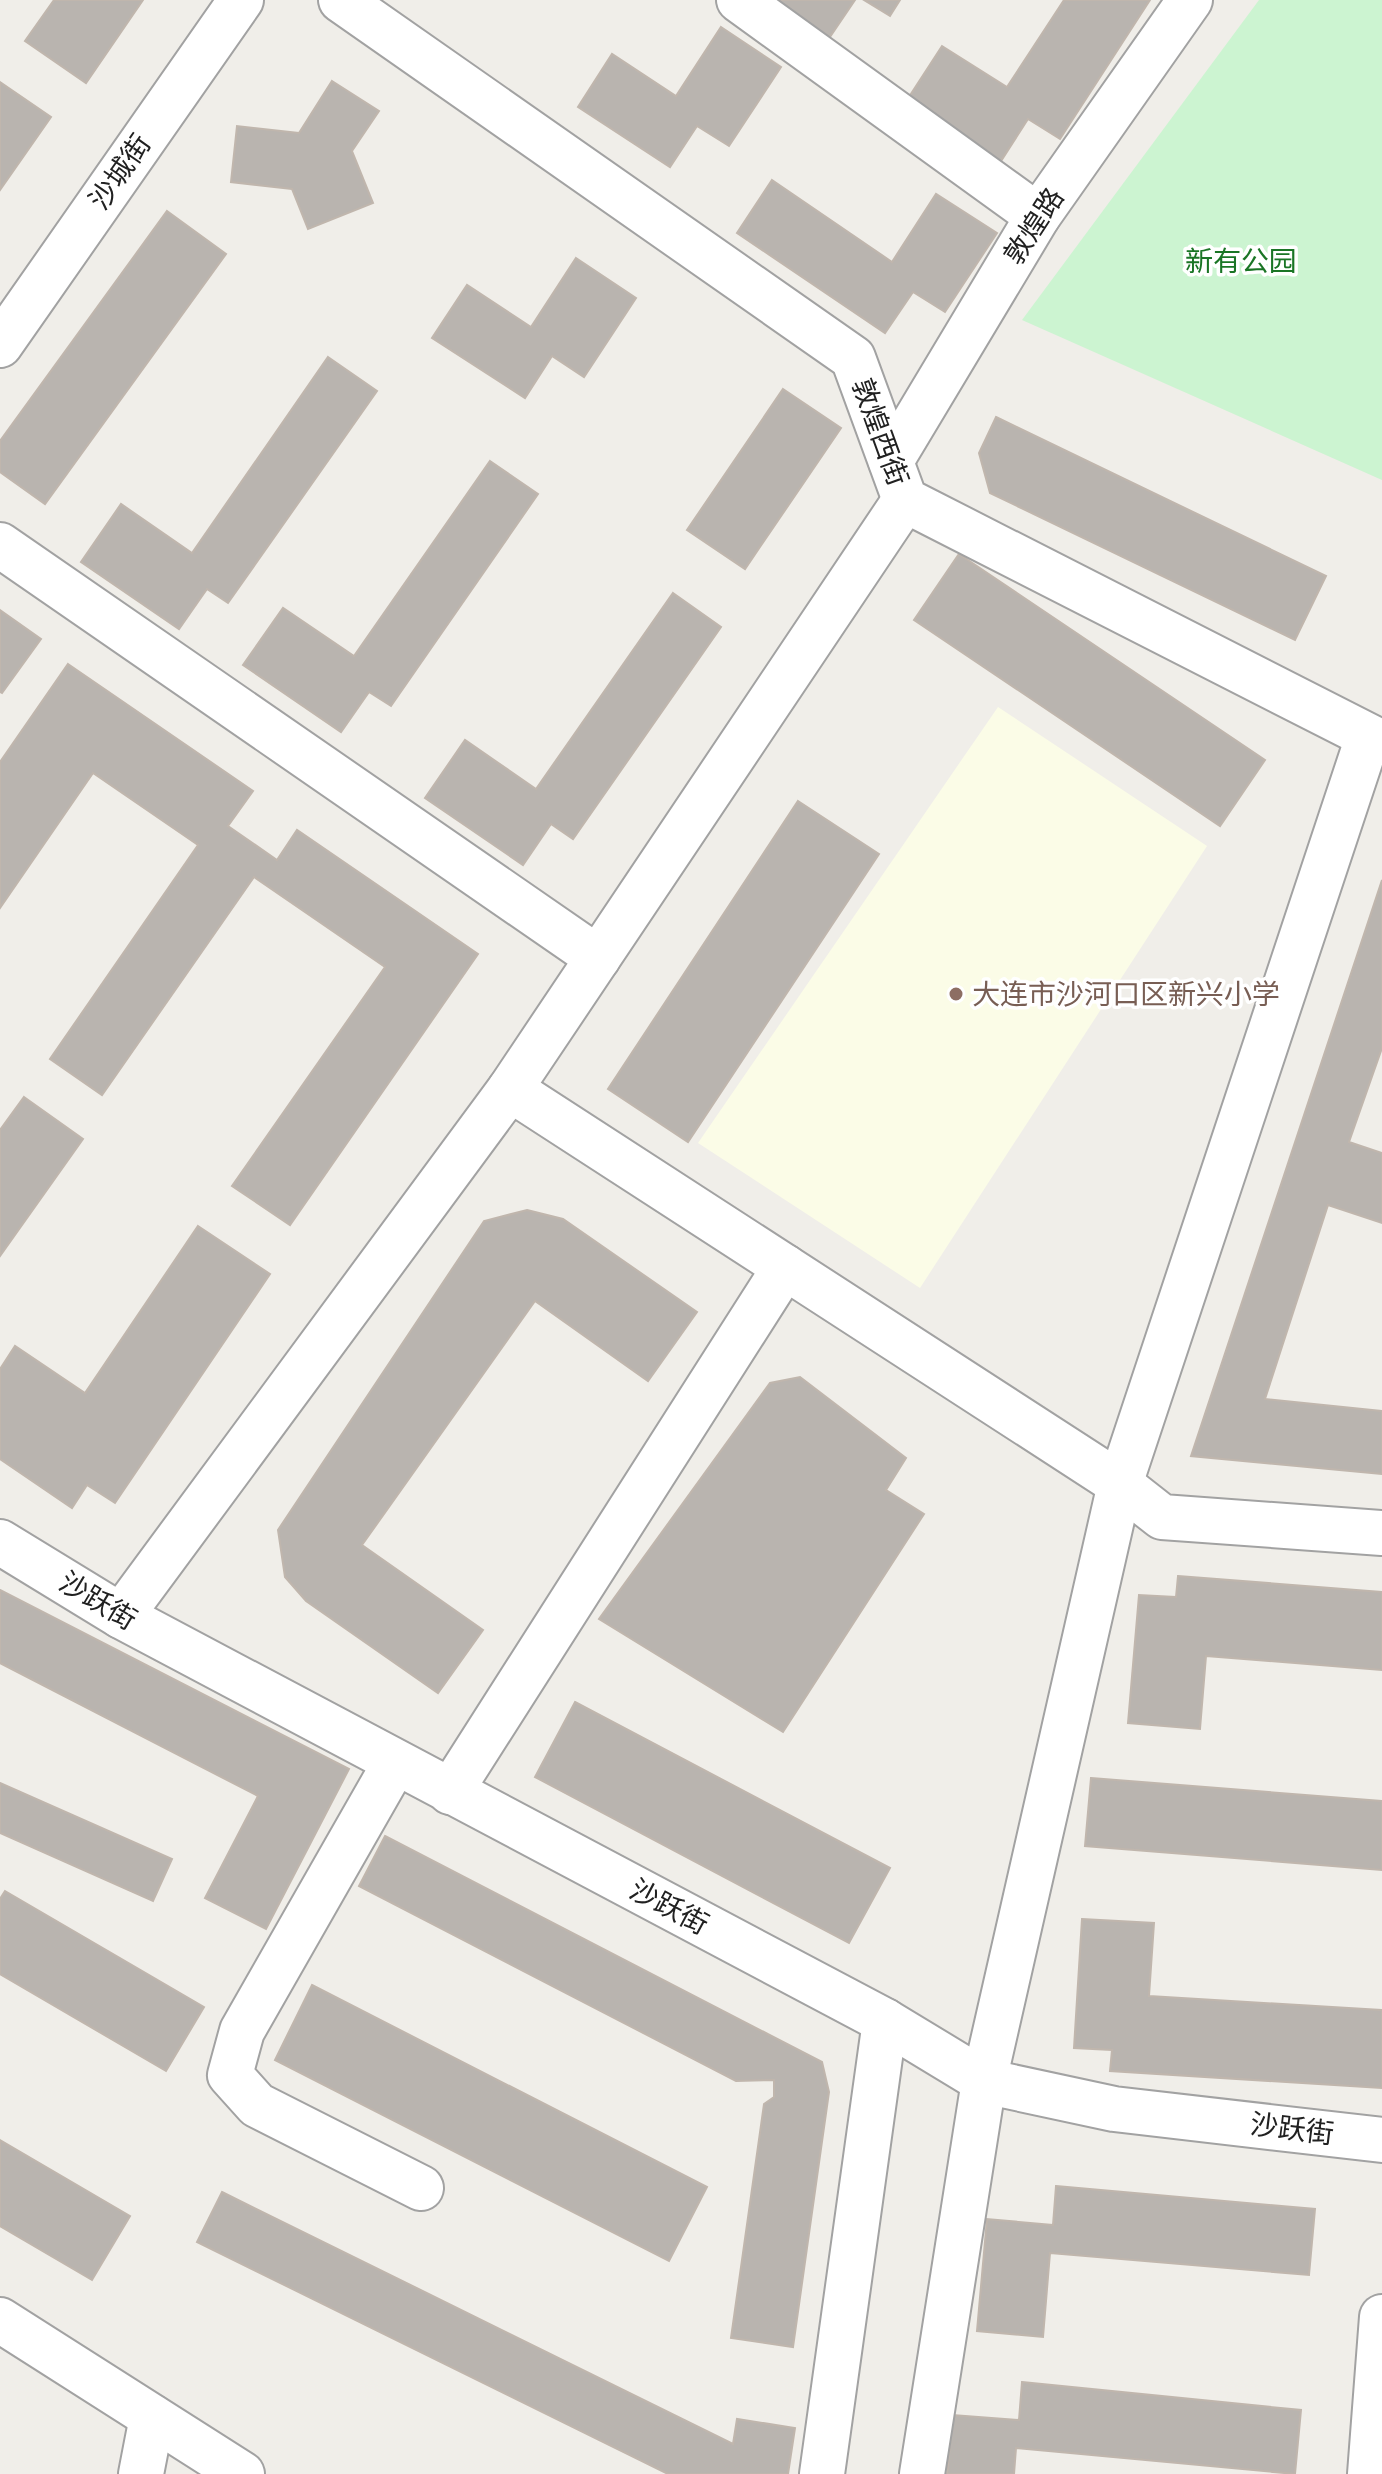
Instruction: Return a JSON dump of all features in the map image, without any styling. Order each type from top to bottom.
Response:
[{"type":"street","name":"沙城街","points":[[0,345],[241,0]]},
{"type":"street","name":"敦煌西街","points":[[341,0],[853,358],[898,480],[1375,740]]},
{"type":"street","points":[[739,0],[1038,216]]},
{"type":"street","name":"敦煌路","points":[[121,1616],[510,1089],[598,958],[898,480],[1038,216],[1190,0]]},
{"type":"street","points":[[0,545],[598,958]]},
{"type":"street","points":[[922,2474],[984,2081],[1120,1484],[1375,740]]},
{"type":"street","points":[[510,1089],[1120,1484],[1162,1517],[1382,1533]]},
{"type":"street","points":[[450,1792],[785,1267]]},
{"type":"street","name":"沙跃街","points":[[0,1542],[121,1616],[885,2021],[984,2081],[1114,2109],[1382,2140]]},
{"type":"street","points":[[395,1763],[242,2031],[230,2075],[257,2105],[421,2188]]},
{"type":"street","points":[[822,2474],[885,2021]]},
{"type":"street","points":[[1370,2474],[1382,2317]]},
{"type":"street","points":[[0,2320],[242,2474]]},
{"type":"street","points":[[141,2474],[152,2417]]},
{"type":"shaded area","name":"大连市沙河口区新兴小学","points":[[998,707],[1207,846],[920,1288],[698,1143]]},
{"type":"green space","name":"新有公园","points":[[1259,0],[1382,0],[1382,480],[1022,320]]},
{"type":"building","points":[[54,0],[143,0],[86,83],[25,41]]},
{"type":"building","points":[[772,0],[855,0],[830,37]]},
{"type":"building","points":[[864,0],[900,0],[890,16]]},
{"type":"building","points":[[1064,0],[1150,0],[1060,139],[1028,119],[1001,161],[907,100],[942,46],[1007,87]]},
{"type":"building","points":[[721,27],[781,67],[729,146],[697,126],[670,167],[578,107],[612,54],[676,96]]},
{"type":"building","points":[[332,81],[379,111],[352,151],[373,203],[308,229],[292,189],[231,182],[237,126],[299,133]]},
{"type":"building","points":[[0,82],[51,117],[0,190]]},
{"type":"building","points":[[772,180],[892,262],[936,194],[997,233],[945,312],[913,292],[885,333],[737,233]]},
{"type":"building","points":[[167,211],[226,254],[45,504],[0,472],[0,441]]},
{"type":"building","points":[[576,258],[636,298],[584,377],[552,356],[525,398],[432,338],[467,285],[531,327]]},
{"type":"building","points":[[328,357],[377,391],[228,603],[207,589],[179,629],[81,562],[121,504],[192,553]]},
{"type":"building","points":[[783,389],[841,428],[745,569],[687,530]]},
{"type":"building","points":[[996,417],[1326,576],[1295,640],[990,493],[979,453]]},
{"type":"building","points":[[490,461],[538,494],[391,706],[369,692],[341,732],[243,665],[283,608],[354,656]]},
{"type":"building","points":[[959,554],[1265,760],[1220,826],[914,620]]},
{"type":"building","points":[[673,593],[721,627],[573,839],[551,824],[523,865],[425,798],[465,740],[536,789]]},
{"type":"building","points":[[0,610],[41,639],[2,693],[0,692]]},
{"type":"building","points":[[68,664],[253,791],[228,826],[277,860],[297,830],[478,954],[290,1225],[232,1186],[385,967],[254,877],[102,1095],[50,1059],[198,845],[93,773],[0,908],[0,762]]},
{"type":"building","points":[[798,801],[879,854],[688,1142],[608,1089]]},
{"type":"building","points":[[1382,880],[1382,1048],[1349,1142],[1382,1153],[1382,1223],[1328,1205],[1265,1399],[1382,1411],[1382,1474],[1191,1456]]},
{"type":"building","points":[[24,1097],[83,1139],[0,1256],[0,1130]]},
{"type":"building","points":[[527,1210],[563,1219],[697,1312],[648,1381],[535,1301],[362,1545],[483,1630],[438,1693],[306,1601],[285,1577],[278,1530],[484,1221]]},
{"type":"building","points":[[198,1226],[270,1274],[115,1503],[87,1485],[72,1508],[0,1459],[0,1369],[15,1346],[85,1393]]},
{"type":"building","points":[[800,1377],[906,1458],[886,1490],[924,1514],[783,1732],[599,1619],[770,1383]]},
{"type":"building","points":[[1178,1576],[1382,1592],[1382,1670],[1206,1656],[1200,1729],[1128,1723],[1139,1595],[1176,1597]]},
{"type":"building","points":[[0,1590],[349,1769],[266,1929],[205,1898],[258,1796],[0,1663]]},
{"type":"building","points":[[575,1702],[890,1868],[849,1943],[535,1777]]},
{"type":"building","points":[[1091,1778],[1382,1801],[1382,1870],[1085,1846]]},
{"type":"building","points":[[0,1783],[172,1859],[153,1901],[0,1833]]},
{"type":"building","points":[[385,1836],[822,2062],[829,2092],[793,2347],[731,2338],[764,2104],[774,2097],[774,2080],[736,2081],[359,1886]]},
{"type":"building","points":[[5,1891],[204,2007],[166,2071],[0,1974],[0,1899]]},
{"type":"building","points":[[1082,1919],[1154,1923],[1149,1996],[1382,2010],[1382,2088],[1110,2071],[1112,2050],[1074,2048]]},
{"type":"building","points":[[312,1985],[707,2187],[669,2261],[275,2060]]},
{"type":"building","points":[[0,2140],[130,2216],[92,2280],[0,2226]]},
{"type":"building","points":[[1056,2186],[1315,2209],[1309,2275],[1050,2253],[1043,2337],[977,2331],[987,2219],[1053,2225]]},
{"type":"building","points":[[222,2192],[733,2444],[737,2419],[795,2428],[788,2474],[668,2474],[197,2242]]},
{"type":"building","points":[[1022,2382],[1301,2410],[1295,2474],[1016,2448],[1014,2474],[947,2474],[953,2415],[1019,2420]]},
{"type":"place","name":"大连市沙河口区新兴小学","points":[[956,994]]}]
